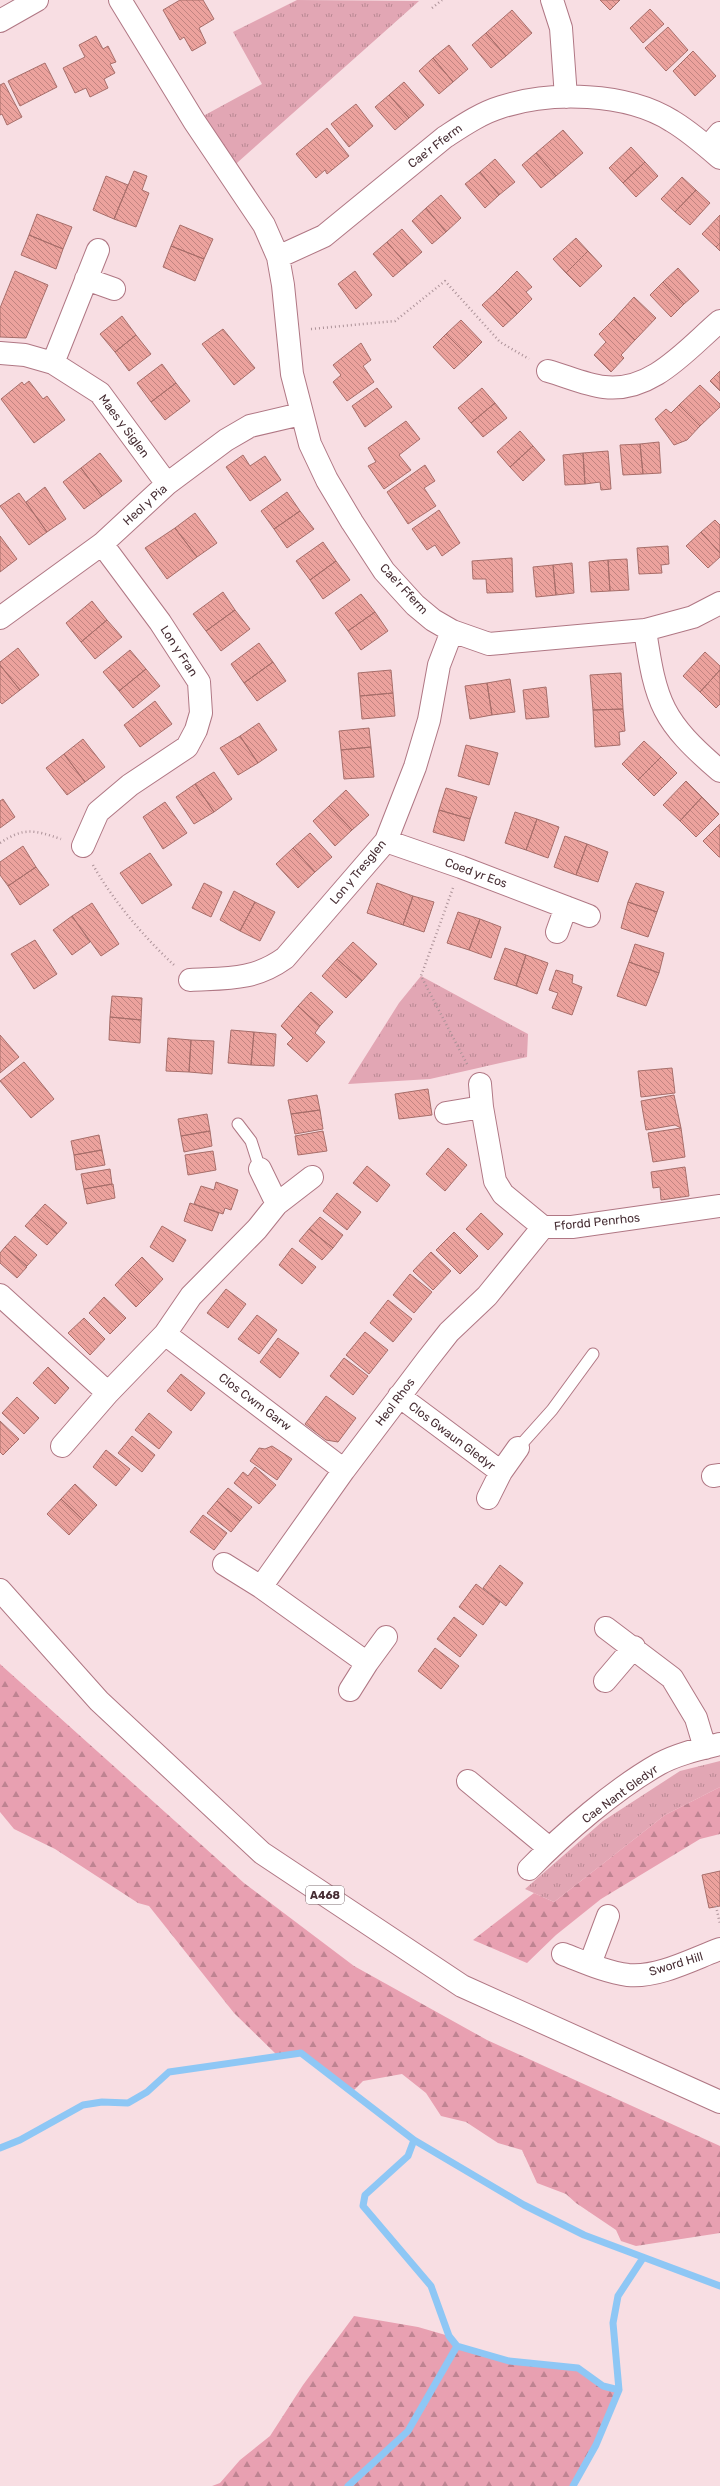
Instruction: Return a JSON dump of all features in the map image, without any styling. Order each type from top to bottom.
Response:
[{"type":"street","points":[[0,21],[36,0]]},
{"type":"street","name":"Cae'r Fferm","points":[[120,0],[194,121],[264,225],[278,257],[283,285],[292,374],[301,414],[310,444],[327,480],[384,571],[415,605],[433,620],[452,631],[489,644],[645,630],[693,617],[720,603]]},
{"type":"street","points":[[552,0],[561,28],[566,97]]},
{"type":"street","name":"Cae'r Fferm","points":[[278,257],[324,236],[444,137],[500,107],[566,97],[602,98],[649,110],[672,120],[716,146]]},
{"type":"street","points":[[53,363],[98,250]]},
{"type":"street","points":[[86,279],[114,290]]},
{"type":"street","points":[[548,371],[603,387],[625,388],[644,382],[659,373],[720,321]]},
{"type":"street","name":"Maes y Siglen","points":[[0,353],[25,355],[53,363],[100,393],[167,484]]},
{"type":"street","name":"Heol y Pia","points":[[0,618],[102,544],[167,484],[226,440],[250,426],[301,414]]},
{"type":"street","name":"Lon y Fran","points":[[83,846],[98,812],[130,785],[186,747],[196,730],[201,713],[200,682],[160,622],[102,544]]},
{"type":"street","points":[[645,630],[652,680],[661,704],[673,726],[691,746],[720,771]]},
{"type":"street","name":"Lon y Tresglen","points":[[190,980],[246,977],[269,970],[285,958],[386,841],[415,767],[429,720],[439,665],[452,631]]},
{"type":"street","name":"Coed yr Eos","points":[[386,841],[461,867],[589,916]]},
{"type":"street","points":[[557,932],[566,907]]},
{"type":"street","name":"Ffordd Penrhos","points":[[480,1084],[482,1107],[495,1181],[503,1194],[543,1227],[572,1227],[720,1206]]},
{"type":"street","points":[[446,1113],[482,1107]]},
{"type":"street","points":[[260,1169],[277,1204]]},
{"type":"street","points":[[62,1446],[108,1393],[165,1334],[191,1296],[257,1229],[277,1204],[312,1177]]},
{"type":"street","name":"Heol Rhos","points":[[261,1587],[344,1470],[449,1332],[487,1296],[543,1227]]},
{"type":"street","points":[[0,1295],[108,1393]]},
{"type":"street","name":"Clos Cwm Garw","points":[[165,1334],[344,1470]]},
{"type":"street","name":"Clos Gwaun Gledyr","points":[[399,1396],[501,1472],[518,1448]]},
{"type":"street","points":[[488,1498],[501,1472]]},
{"type":"street","points":[[224,1564],[261,1587],[367,1663]]},
{"type":"street","name":"A468","points":[[0,1590],[99,1702],[262,1853],[462,1986],[720,2102]]},
{"type":"street","points":[[606,1628],[634,1647],[672,1678],[712,1746]]},
{"type":"street","points":[[350,1690],[386,1637]]},
{"type":"street","points":[[605,1681],[634,1647]]},
{"type":"street","name":"Cae Nant Gledyr","points":[[529,1869],[549,1848],[612,1797],[660,1764],[712,1746]]},
{"type":"street","points":[[468,1781],[549,1848]]},
{"type":"street","points":[[590,1964],[608,1916]]},
{"type":"street","name":"Sword Hill","points":[[563,1954],[590,1964],[630,1975],[648,1973],[720,1949]]},
{"type":"lane","points":[[238,1124],[251,1140],[260,1169]]},
{"type":"lane","points":[[518,1448],[552,1410],[594,1354]]},
{"type":"path","points":[[432,8],[442,0]]},
{"type":"path","points":[[288,331],[395,321],[445,281],[500,342],[548,371]]},
{"type":"path","points":[[0,844],[24,831],[38,831],[83,846],[101,880],[145,935],[190,980]]},
{"type":"path","points":[[461,867],[421,976],[473,1076],[480,1084]]},
{"type":"path","points":[[716,1906],[720,1924]]},
{"type":"green space","points":[[297,0],[419,1],[229,170],[194,121],[262,84],[233,32]]},
{"type":"green space","points":[[421,976],[528,1034],[527,1057],[430,1079],[348,1084],[399,1003]]},
{"type":"green space","points":[[0,1664],[244,1883],[354,1966],[487,2040],[720,2146],[720,2233],[636,2246],[621,2241],[616,2230],[576,2203],[566,2194],[537,2183],[522,2150],[498,2143],[466,2122],[441,2116],[426,2093],[402,2074],[363,2081],[351,2093],[302,2053],[279,2057],[234,2013],[149,1906],[138,1903],[55,1849],[14,1829],[0,1812]]},
{"type":"green space","points":[[720,1761],[720,1787],[665,1815],[554,1902],[525,1889],[603,1821],[680,1771]]},
{"type":"green space","points":[[720,1787],[720,1834],[700,1839],[601,1899],[556,1935],[527,1963],[473,1940],[534,1893],[554,1902],[665,1815]]},
{"type":"green space","points":[[354,2316],[418,2327],[449,2336],[457,2346],[509,2361],[578,2368],[603,2386],[619,2390],[596,2445],[573,2486],[212,2486],[220,2483],[240,2460],[270,2436],[303,2385]]},
{"type":"building","points":[[180,0],[203,0],[214,19],[199,28],[206,43],[192,51],[184,37],[180,40],[163,10]]},
{"type":"building","points":[[600,0],[620,0],[610,10]]},
{"type":"building","points":[[650,9],[664,24],[643,43],[630,28]]},
{"type":"building","points":[[512,10],[532,33],[506,56],[486,33]]},
{"type":"building","points":[[668,27],[688,50],[666,71],[645,48]]},
{"type":"building","points":[[486,33],[506,56],[491,68],[472,45]]},
{"type":"building","points":[[96,36],[103,49],[108,46],[116,62],[110,64],[115,73],[104,79],[108,88],[90,97],[86,88],[75,93],[63,68],[85,57],[79,45]]},
{"type":"building","points":[[449,45],[468,69],[453,82],[433,58]]},
{"type":"building","points":[[693,51],[716,76],[695,96],[673,71]]},
{"type":"building","points":[[433,58],[453,82],[439,94],[419,71]]},
{"type":"building","points":[[45,63],[57,87],[20,106],[8,81]]},
{"type":"building","points":[[404,82],[424,105],[409,118],[389,95]]},
{"type":"building","points":[[4,83],[22,117],[7,125],[2,114],[0,115],[0,85]]},
{"type":"building","points":[[389,95],[409,118],[395,130],[375,107]]},
{"type":"building","points":[[356,104],[373,126],[349,147],[331,124]]},
{"type":"building","points":[[327,128],[349,156],[327,174],[325,170],[316,178],[296,154]]},
{"type":"building","points":[[563,130],[583,153],[556,176],[536,153]]},
{"type":"building","points":[[631,147],[645,162],[623,183],[609,168]]},
{"type":"building","points":[[536,153],[556,176],[541,188],[522,165]]},
{"type":"building","points":[[495,159],[515,182],[499,195],[480,172]]},
{"type":"building","points":[[645,162],[658,176],[636,197],[623,183]]},
{"type":"building","points":[[134,171],[147,176],[142,190],[149,193],[136,227],[114,219]]},
{"type":"building","points":[[480,172],[499,195],[485,208],[465,184]]},
{"type":"building","points":[[106,176],[128,185],[114,219],[93,210]]},
{"type":"building","points":[[682,177],[696,190],[675,212],[661,199]]},
{"type":"building","points":[[696,190],[710,203],[690,225],[675,212]]},
{"type":"building","points":[[441,195],[461,218],[446,232],[426,208]]},
{"type":"building","points":[[426,208],[446,232],[432,244],[412,221]]},
{"type":"building","points":[[37,214],[72,227],[63,249],[29,235]]},
{"type":"building","points":[[720,215],[720,243],[716,247],[702,234]]},
{"type":"building","points":[[180,225],[213,239],[204,259],[171,246]]},
{"type":"building","points":[[402,229],[422,252],[407,265],[387,242]]},
{"type":"building","points":[[29,235],[63,249],[56,269],[21,255]]},
{"type":"building","points":[[576,238],[588,251],[566,273],[553,259]]},
{"type":"building","points":[[387,242],[407,265],[393,277],[373,254]]},
{"type":"building","points":[[720,243],[720,251],[716,247]]},
{"type":"building","points":[[171,246],[204,259],[195,281],[163,267]]},
{"type":"building","points":[[588,251],[602,266],[580,287],[566,273]]},
{"type":"building","points":[[678,268],[699,291],[684,304],[663,282]]},
{"type":"building","points":[[15,271],[48,285],[26,338],[0,337],[0,308]]},
{"type":"building","points":[[355,271],[372,295],[356,309],[338,284]]},
{"type":"building","points":[[517,271],[532,287],[526,292],[532,299],[517,314],[496,292]]},
{"type":"building","points":[[663,282],[684,304],[671,317],[650,295]]},
{"type":"building","points":[[496,292],[517,314],[503,327],[482,305]]},
{"type":"building","points":[[634,297],[656,318],[635,340],[614,319]]},
{"type":"building","points":[[122,316],[136,335],[115,352],[100,334]]},
{"type":"building","points":[[614,319],[635,340],[621,355],[624,358],[611,372],[594,355],[606,342],[599,334]]},
{"type":"building","points":[[461,320],[482,342],[468,356],[446,334]]},
{"type":"building","points":[[223,329],[255,368],[234,385],[202,344]]},
{"type":"building","points":[[446,334],[468,356],[454,369],[433,347]]},
{"type":"building","points":[[136,335],[151,354],[129,371],[115,352]]},
{"type":"building","points":[[361,343],[371,360],[363,366],[374,382],[347,401],[333,382],[341,375],[333,365]]},
{"type":"building","points":[[162,364],[176,383],[151,402],[137,383]]},
{"type":"building","points":[[720,371],[720,391],[710,381]]},
{"type":"building","points":[[29,381],[43,399],[47,396],[65,420],[34,443],[1,399],[22,382],[24,385]]},
{"type":"building","points":[[176,383],[190,401],[165,420],[151,402]]},
{"type":"building","points":[[700,385],[720,404],[720,407],[700,426],[679,405]]},
{"type":"building","points":[[377,388],[392,407],[365,427],[352,406]]},
{"type":"building","points":[[482,388],[495,403],[471,423],[458,408]]},
{"type":"building","points":[[495,403],[507,418],[483,437],[471,423]]},
{"type":"building","points":[[679,405],[700,426],[687,440],[674,445],[655,419],[666,409],[671,413]]},
{"type":"building","points":[[406,421],[420,439],[399,455],[411,470],[384,489],[368,466],[376,462],[368,448]]},
{"type":"building","points":[[520,431],[533,446],[510,467],[497,452]]},
{"type":"building","points":[[659,442],[661,473],[643,474],[640,444]]},
{"type":"building","points":[[640,444],[643,474],[623,475],[620,445]]},
{"type":"building","points":[[533,446],[545,460],[523,481],[510,467]]},
{"type":"building","points":[[608,451],[611,489],[601,490],[600,482],[585,484],[583,453]]},
{"type":"building","points":[[100,453],[122,481],[102,496],[81,468]]},
{"type":"building","points":[[583,453],[585,484],[565,485],[563,455]]},
{"type":"building","points":[[243,455],[250,466],[265,456],[281,480],[250,501],[226,467]]},
{"type":"building","points":[[425,465],[435,481],[424,488],[436,506],[408,524],[387,492]]},
{"type":"building","points":[[81,468],[102,496],[84,509],[63,482]]},
{"type":"building","points":[[45,487],[66,519],[47,532],[26,502]]},
{"type":"building","points":[[287,492],[300,511],[274,529],[261,511]]},
{"type":"building","points":[[19,493],[47,532],[29,545],[0,506]]},
{"type":"building","points":[[439,510],[460,543],[442,556],[435,545],[427,550],[412,529]]},
{"type":"building","points":[[300,511],[314,529],[287,548],[274,529]]},
{"type":"building","points":[[195,513],[217,543],[197,557],[175,528]]},
{"type":"building","points":[[715,520],[720,525],[720,553],[701,532]]},
{"type":"building","points":[[175,528],[197,557],[167,579],[145,548]]},
{"type":"building","points":[[701,532],[720,553],[720,557],[708,568],[686,546]]},
{"type":"building","points":[[0,536],[17,559],[0,572]]},
{"type":"building","points":[[323,542],[336,561],[310,580],[296,561]]},
{"type":"building","points":[[668,546],[669,564],[661,565],[662,573],[639,574],[637,548]]},
{"type":"building","points":[[512,558],[513,592],[487,593],[486,579],[473,579],[472,561]]},
{"type":"building","points":[[627,559],[629,590],[610,591],[608,560]]},
{"type":"building","points":[[608,560],[610,591],[591,592],[589,562]]},
{"type":"building","points":[[336,561],[350,580],[323,599],[310,580]]},
{"type":"building","points":[[572,563],[574,593],[556,595],[553,565]]},
{"type":"building","points":[[553,565],[556,595],[536,597],[533,567]]},
{"type":"building","points":[[223,592],[235,610],[206,631],[193,614]]},
{"type":"building","points":[[361,594],[375,612],[348,631],[335,613]]},
{"type":"building","points":[[92,601],[107,620],[81,642],[66,623]]},
{"type":"building","points":[[235,610],[250,629],[221,651],[206,631]]},
{"type":"building","points":[[375,612],[388,631],[361,650],[348,631]]},
{"type":"building","points":[[107,620],[122,637],[95,659],[81,642]]},
{"type":"building","points":[[259,643],[273,662],[244,683],[231,664]]},
{"type":"building","points":[[18,648],[39,675],[20,690],[0,665],[0,662]]},
{"type":"building","points":[[130,650],[146,669],[119,691],[103,672]]},
{"type":"building","points":[[705,652],[720,666],[720,670],[700,692],[683,676]]},
{"type":"building","points":[[273,662],[286,681],[257,701],[244,683]]},
{"type":"building","points":[[0,665],[20,690],[2,704],[0,702]]},
{"type":"building","points":[[146,669],[160,686],[133,708],[119,691]]},
{"type":"building","points":[[391,670],[393,693],[360,696],[358,673]]},
{"type":"building","points":[[720,670],[720,704],[716,708],[700,692]]},
{"type":"building","points":[[621,673],[623,709],[593,710],[590,675]]},
{"type":"building","points":[[510,679],[515,712],[492,715],[487,683]]},
{"type":"building","points":[[487,683],[492,715],[470,719],[465,686]]},
{"type":"building","points":[[546,687],[549,717],[526,719],[523,690]]},
{"type":"building","points":[[393,693],[395,716],[362,719],[360,696]]},
{"type":"building","points":[[155,701],[172,724],[140,747],[124,725]]},
{"type":"building","points":[[623,709],[625,731],[619,732],[620,745],[595,747],[593,710]]},
{"type":"building","points":[[259,723],[277,750],[258,763],[240,736]]},
{"type":"building","points":[[369,728],[371,747],[341,750],[339,731]]},
{"type":"building","points":[[240,736],[258,763],[238,775],[220,748]]},
{"type":"building","points":[[83,739],[105,767],[85,782],[64,754]]},
{"type":"building","points":[[644,741],[661,757],[638,780],[622,764]]},
{"type":"building","points":[[466,745],[498,753],[489,785],[458,776]]},
{"type":"building","points":[[371,747],[374,777],[344,779],[341,750]]},
{"type":"building","points":[[64,754],[85,782],[67,795],[46,768]]},
{"type":"building","points":[[661,757],[677,773],[654,796],[638,780]]},
{"type":"building","points":[[214,772],[232,799],[214,812],[195,784]]},
{"type":"building","points":[[686,781],[702,797],[680,821],[663,805]]},
{"type":"building","points":[[195,784],[214,812],[194,824],[176,797]]},
{"type":"building","points":[[446,788],[477,797],[470,819],[439,810]]},
{"type":"building","points":[[346,790],[369,815],[352,830],[329,806]]},
{"type":"building","points":[[702,797],[719,814],[696,837],[680,821]]},
{"type":"building","points":[[3,799],[15,817],[0,828],[0,801]]},
{"type":"building","points":[[165,802],[187,833],[163,849],[143,817]]},
{"type":"building","points":[[329,806],[352,830],[335,846],[313,821]]},
{"type":"building","points":[[439,810],[470,819],[464,841],[433,832]]},
{"type":"building","points":[[515,812],[537,819],[526,850],[505,843]]},
{"type":"building","points":[[537,819],[559,827],[548,858],[526,850]]},
{"type":"building","points":[[720,824],[720,857],[719,857],[703,841]]},
{"type":"building","points":[[310,833],[332,857],[315,872],[293,848]]},
{"type":"building","points":[[565,836],[587,844],[576,875],[554,867]]},
{"type":"building","points":[[587,844],[608,852],[598,882],[576,875]]},
{"type":"building","points":[[23,846],[36,867],[8,886],[0,875],[0,862]]},
{"type":"building","points":[[293,848],[315,872],[298,888],[276,864]]},
{"type":"building","points":[[150,853],[172,885],[142,904],[120,873]]},
{"type":"building","points":[[36,867],[49,885],[20,905],[8,886]]},
{"type":"building","points":[[204,883],[222,892],[211,917],[192,908]]},
{"type":"building","points":[[377,883],[413,896],[403,925],[367,913]]},
{"type":"building","points":[[636,883],[664,892],[657,912],[628,902]]},
{"type":"building","points":[[234,891],[255,902],[240,931],[220,920]]},
{"type":"building","points":[[413,896],[434,902],[424,932],[403,925]]},
{"type":"building","points":[[255,902],[275,912],[260,941],[240,931]]},
{"type":"building","points":[[628,902],[657,912],[648,937],[621,928]]},
{"type":"building","points":[[92,903],[119,944],[101,956],[72,916]]},
{"type":"building","points":[[458,912],[480,919],[469,950],[447,943]]},
{"type":"building","points":[[72,916],[90,942],[72,955],[53,930]]},
{"type":"building","points":[[480,919],[501,927],[491,958],[469,950]]},
{"type":"building","points":[[35,940],[57,974],[34,989],[11,954]]},
{"type":"building","points":[[353,942],[377,964],[362,981],[337,959]]},
{"type":"building","points":[[635,944],[664,953],[659,973],[629,962]]},
{"type":"building","points":[[505,948],[526,955],[516,986],[494,979]]},
{"type":"building","points":[[526,955],[548,963],[537,994],[516,986]]},
{"type":"building","points":[[337,959],[362,981],[346,998],[322,976]]},
{"type":"building","points":[[629,962],[659,973],[646,1006],[617,996]]},
{"type":"building","points":[[556,970],[573,975],[572,983],[582,987],[572,1015],[552,1008],[558,993],[549,990]]},
{"type":"building","points":[[311,992],[333,1012],[320,1026],[298,1006]]},
{"type":"building","points":[[112,996],[142,998],[141,1020],[110,1017]]},
{"type":"building","points":[[298,1006],[320,1026],[315,1033],[325,1042],[307,1062],[287,1044],[293,1038],[281,1026]]},
{"type":"building","points":[[110,1017],[141,1020],[140,1043],[109,1040]]},
{"type":"building","points":[[231,1030],[254,1032],[251,1065],[228,1063]]},
{"type":"building","points":[[254,1032],[276,1034],[274,1066],[251,1065]]},
{"type":"building","points":[[0,1035],[19,1057],[0,1073]]},
{"type":"building","points":[[168,1038],[191,1040],[189,1072],[166,1071]]},
{"type":"building","points":[[191,1040],[214,1041],[212,1074],[189,1072]]},
{"type":"building","points":[[24,1062],[54,1099],[31,1118],[0,1081]]},
{"type":"building","points":[[672,1068],[675,1093],[641,1097],[638,1071]]},
{"type":"building","points":[[428,1089],[432,1115],[399,1119],[395,1094]]},
{"type":"building","points":[[317,1095],[320,1110],[291,1114],[288,1100]]},
{"type":"building","points":[[674,1095],[681,1128],[675,1125],[646,1130],[641,1101]]},
{"type":"building","points":[[320,1110],[323,1129],[295,1134],[291,1114]]},
{"type":"building","points":[[207,1114],[210,1131],[181,1136],[178,1119]]},
{"type":"building","points":[[681,1128],[685,1157],[653,1162],[648,1133]]},
{"type":"building","points":[[210,1131],[212,1146],[184,1152],[181,1136]]},
{"type":"building","points":[[323,1131],[327,1151],[298,1155],[295,1136]]},
{"type":"building","points":[[99,1135],[102,1150],[74,1155],[71,1141]]},
{"type":"building","points":[[448,1148],[467,1165],[445,1191],[426,1174]]},
{"type":"building","points":[[102,1150],[105,1165],[76,1170],[74,1155]]},
{"type":"building","points":[[213,1151],[216,1170],[188,1175],[185,1155]]},
{"type":"building","points":[[367,1166],[390,1185],[377,1202],[353,1183]]},
{"type":"building","points":[[685,1167],[689,1196],[661,1200],[660,1187],[653,1188],[651,1172]]},
{"type":"building","points":[[110,1169],[112,1184],[84,1189],[81,1174]]},
{"type":"building","points":[[216,1182],[238,1190],[231,1210],[225,1208],[223,1214],[194,1204],[201,1186],[214,1190]]},
{"type":"building","points":[[113,1184],[115,1198],[87,1204],[84,1189]]},
{"type":"building","points":[[337,1193],[361,1212],[347,1230],[323,1211]]},
{"type":"building","points":[[190,1203],[219,1213],[212,1231],[184,1221]]},
{"type":"building","points":[[45,1204],[67,1223],[57,1234],[35,1215]]},
{"type":"building","points":[[481,1213],[503,1234],[488,1250],[466,1229]]},
{"type":"building","points":[[35,1215],[57,1234],[47,1245],[25,1226]]},
{"type":"building","points":[[320,1217],[343,1235],[333,1248],[309,1229]]},
{"type":"building","points":[[162,1226],[186,1240],[173,1262],[150,1247]]},
{"type":"building","points":[[309,1229],[333,1248],[322,1260],[299,1241]]},
{"type":"building","points":[[454,1232],[478,1256],[460,1274],[436,1250]]},
{"type":"building","points":[[15,1236],[37,1255],[27,1266],[5,1247]]},
{"type":"building","points":[[5,1247],[27,1267],[17,1278],[0,1263],[0,1253]]},
{"type":"building","points":[[292,1248],[316,1267],[302,1284],[279,1265]]},
{"type":"building","points":[[431,1252],[451,1271],[433,1290],[413,1271]]},
{"type":"building","points":[[142,1257],[163,1279],[150,1293],[128,1271]]},
{"type":"building","points":[[128,1271],[150,1293],[136,1307],[115,1285]]},
{"type":"building","points":[[410,1274],[432,1292],[414,1313],[393,1295]]},
{"type":"building","points":[[226,1289],[246,1304],[228,1328],[207,1313]]},
{"type":"building","points":[[104,1297],[126,1318],[110,1334],[89,1313]]},
{"type":"building","points":[[388,1300],[412,1319],[393,1342],[370,1323]]},
{"type":"building","points":[[257,1315],[277,1330],[259,1354],[238,1339]]},
{"type":"building","points":[[84,1318],[105,1339],[90,1355],[68,1333]]},
{"type":"building","points":[[365,1332],[388,1350],[369,1374],[346,1355]]},
{"type":"building","points":[[278,1338],[299,1353],[280,1378],[260,1362]]},
{"type":"building","points":[[344,1358],[368,1376],[353,1395],[330,1376]]},
{"type":"building","points":[[48,1367],[69,1388],[55,1404],[33,1383]]},
{"type":"building","points":[[181,1374],[205,1393],[191,1411],[167,1391]]},
{"type":"building","points":[[326,1396],[356,1418],[338,1442],[326,1440],[305,1424]]},
{"type":"building","points":[[17,1397],[39,1418],[24,1434],[2,1413]]},
{"type":"building","points":[[149,1413],[172,1432],[159,1449],[135,1430]]},
{"type":"building","points":[[0,1421],[19,1439],[3,1455],[0,1452]]},
{"type":"building","points":[[132,1436],[155,1455],[142,1472],[118,1453]]},
{"type":"building","points":[[272,1446],[292,1459],[277,1480],[250,1461],[259,1448],[265,1449]]},
{"type":"building","points":[[106,1450],[130,1469],[116,1486],[93,1467]]},
{"type":"building","points":[[255,1467],[276,1485],[259,1504],[234,1483],[243,1472],[248,1476]]},
{"type":"building","points":[[75,1484],[97,1505],[83,1520],[61,1499]]},
{"type":"building","points":[[228,1488],[252,1507],[240,1521],[217,1501]]},
{"type":"building","points":[[61,1499],[83,1520],[69,1535],[47,1514]]},
{"type":"building","points":[[217,1501],[240,1521],[231,1532],[207,1513]]},
{"type":"building","points":[[203,1515],[227,1533],[214,1550],[190,1532]]},
{"type":"building","points":[[500,1565],[523,1583],[506,1606],[483,1588]]},
{"type":"building","points":[[476,1584],[500,1602],[483,1625],[459,1607]]},
{"type":"building","points":[[454,1617],[477,1635],[460,1657],[437,1639]]},
{"type":"building","points":[[435,1648],[459,1666],[441,1689],[418,1671]]},
{"type":"building","points":[[720,1871],[720,1906],[709,1908],[702,1875]]},
{"type":"waterway","points":[[0,2148],[20,2140],[83,2105],[102,2102],[128,2103],[147,2092],[169,2072],[301,2053],[414,2140],[524,2205],[584,2235],[720,2286]]},
{"type":"waterway","points":[[414,2140],[408,2156],[365,2195],[363,2206],[431,2286],[449,2336],[457,2346],[509,2361],[578,2368],[603,2386],[619,2390]]},
{"type":"waterway","points":[[573,2486],[596,2445],[619,2390],[613,2323],[618,2296],[643,2258]]},
{"type":"waterway","points":[[348,2486],[408,2431],[457,2346]]}]
